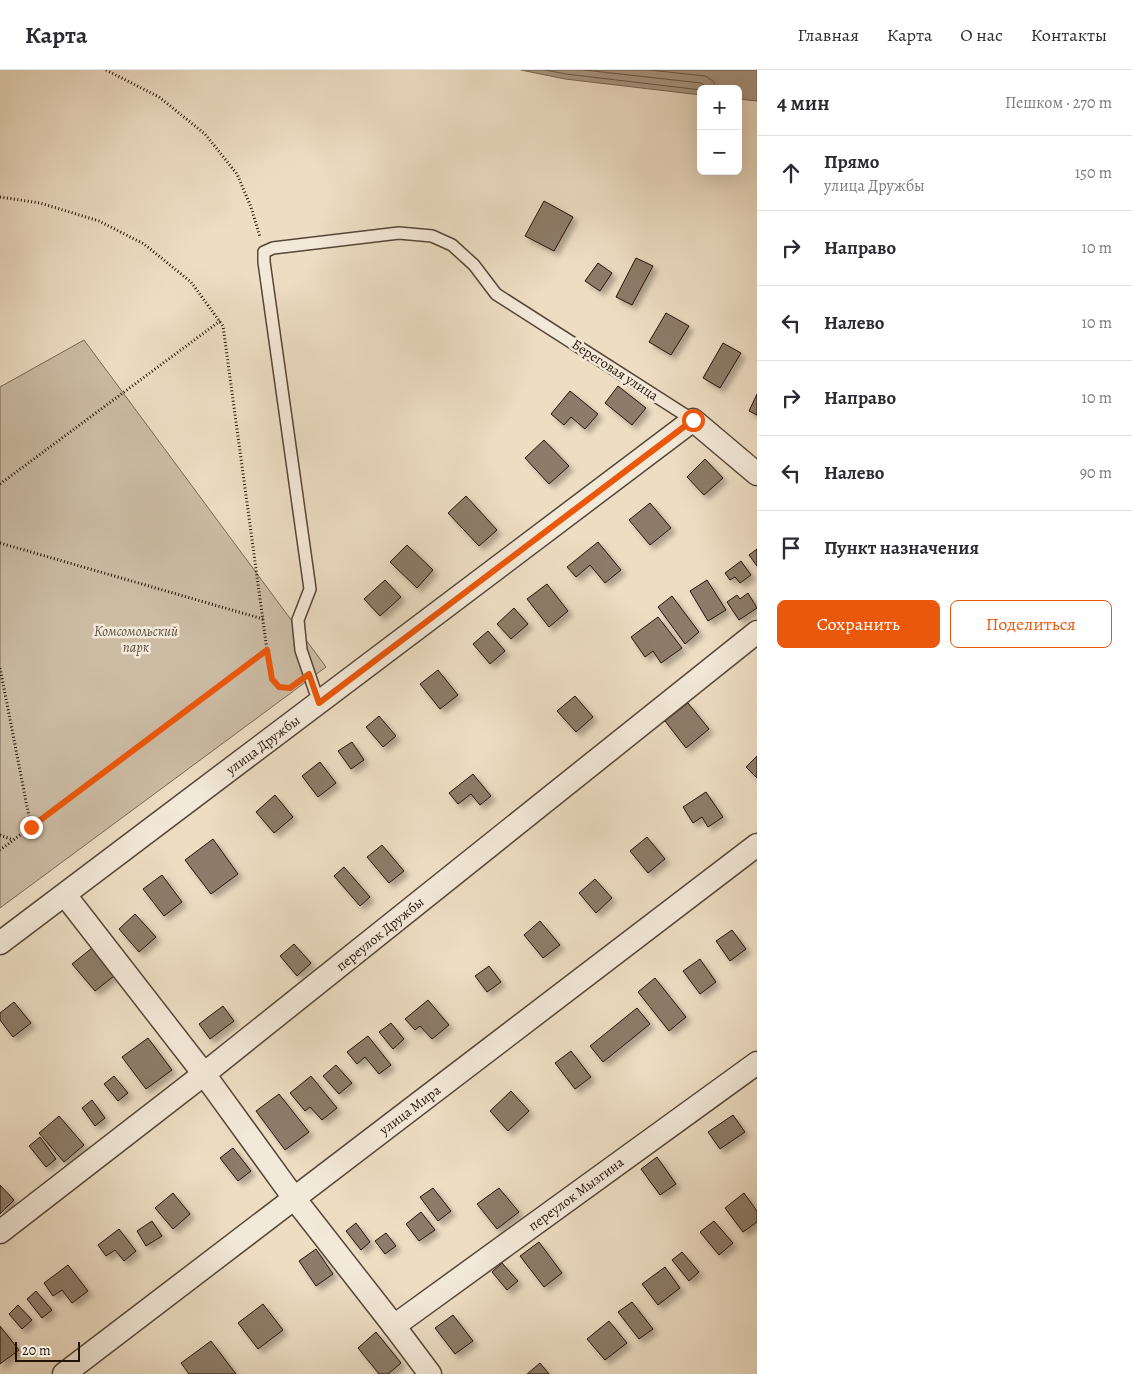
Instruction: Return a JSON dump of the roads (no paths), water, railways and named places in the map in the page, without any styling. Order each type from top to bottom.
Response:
[{"type":"street","name":"Береговая улица","points":[[693,420],[757,474]]},
{"type":"street","name":"улица Дружбы","points":[[0,943],[693,420]]},
{"type":"street","name":"переулок Дружбы","points":[[0,1232],[204,1074],[757,632]]},
{"type":"street","name":"улица Мира","points":[[64,1374],[757,846]]},
{"type":"street","points":[[65,895],[204,1074],[294,1198],[394,1326],[426,1373]]},
{"type":"street","name":"переулок Мызгина","points":[[394,1326],[757,1062]]},
{"type":"lane","name":"Береговая улица","points":[[319,703],[301,650],[298,620],[310,588],[264,252],[273,248],[399,233],[432,236],[452,245],[474,265],[496,294],[693,420]]},
{"type":"water","points":[[521,70],[757,70],[757,101],[742,99],[742,85],[697,85],[697,95],[565,79]]},
{"type":"park label","name":"Комсомольский парк","points":[[136,640]]}]
